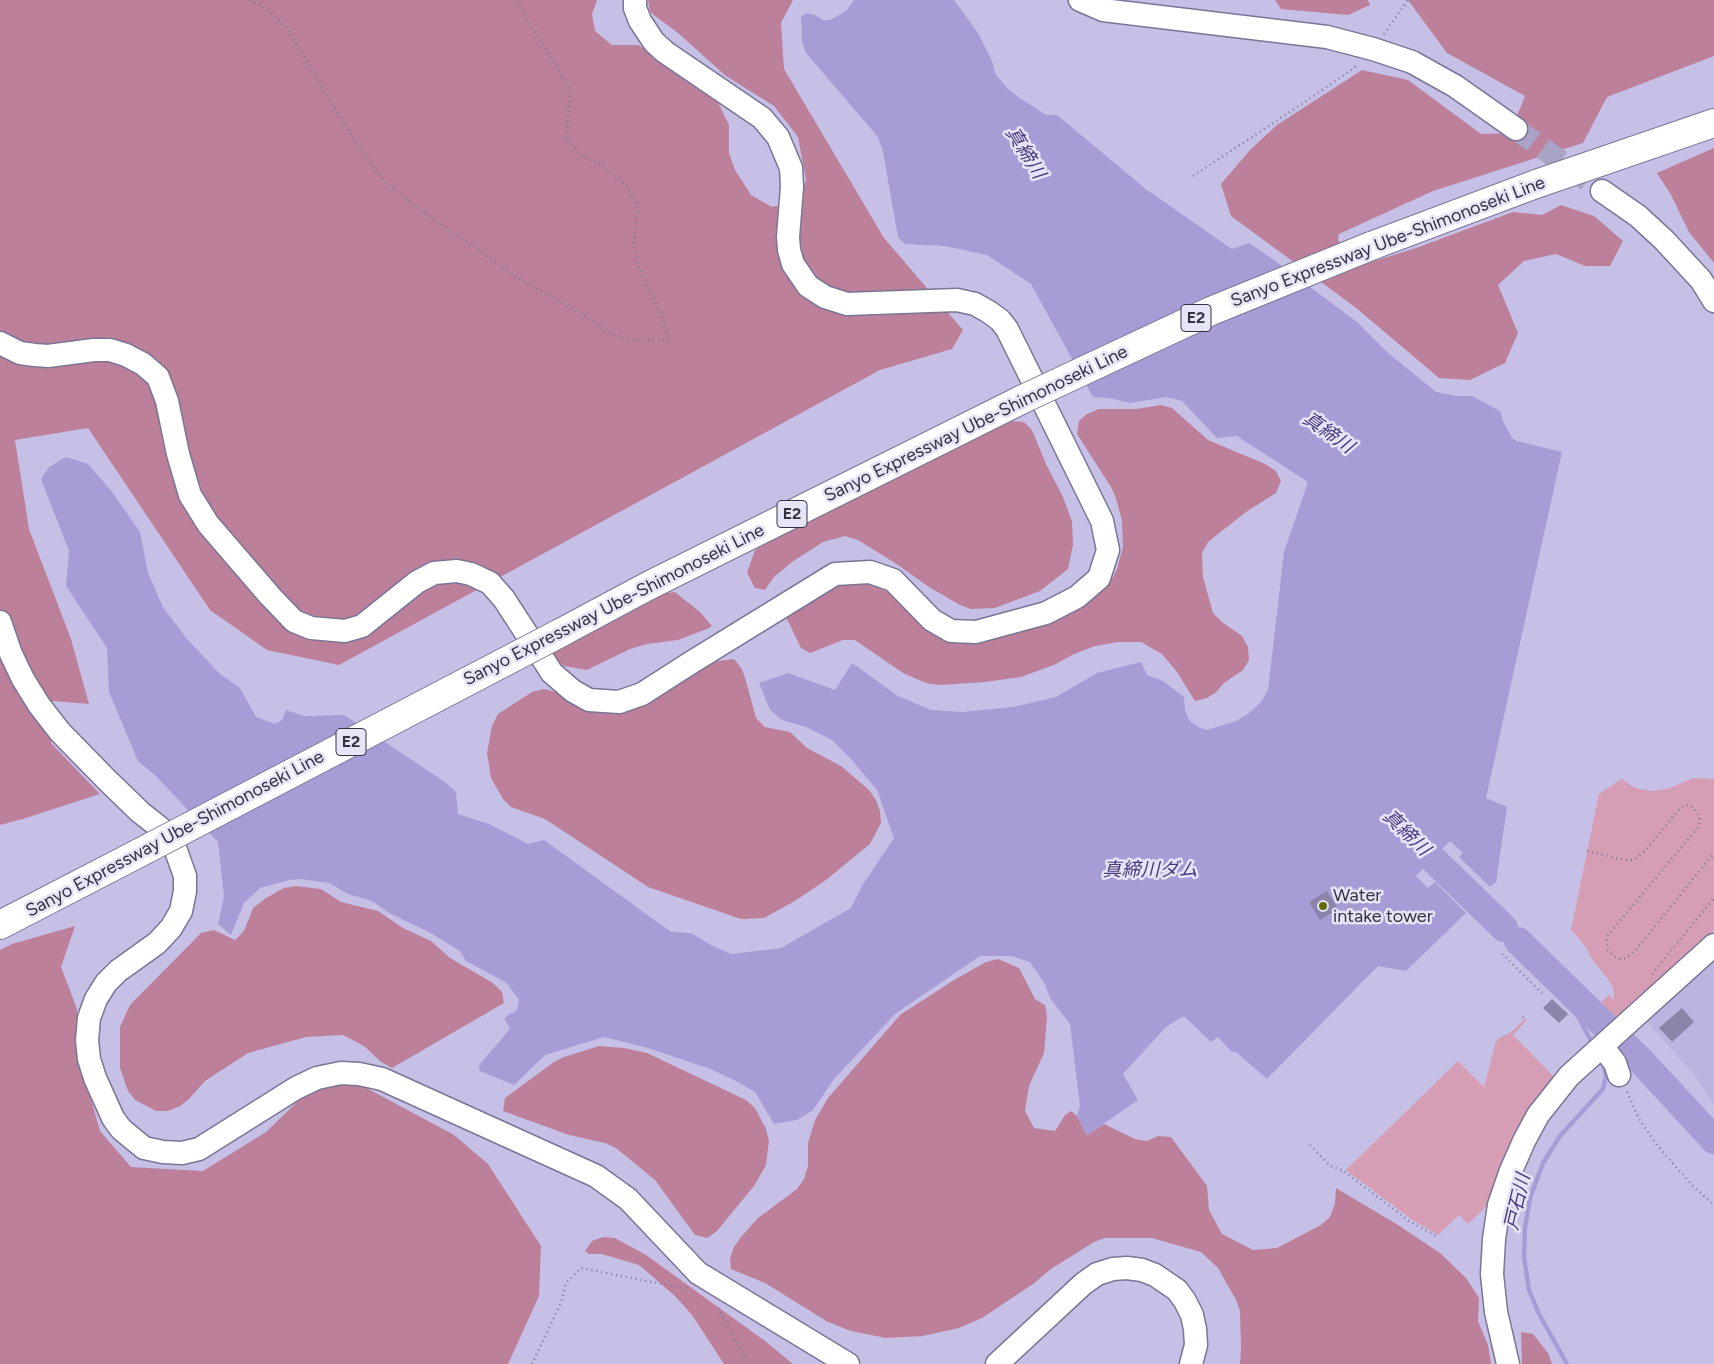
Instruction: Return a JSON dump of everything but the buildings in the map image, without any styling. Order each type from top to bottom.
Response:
[{"type":"highway","name":"Sanyo Expressway Ube-Shimonoseki Line","points":[[0,925],[648,586],[1023,399],[1211,311],[1371,246],[1536,184],[1714,123]]},
{"type":"street","points":[[0,343],[20,353],[48,356],[94,350],[110,350],[126,354],[143,364],[158,378],[167,401],[178,454],[190,495],[208,524],[294,621],[311,628],[345,631],[362,626],[417,582],[434,573],[457,572],[471,574],[490,584],[504,598],[552,673],[573,691],[588,700],[619,702],[642,694],[835,574],[870,572],[893,580],[932,620],[951,631],[976,632],[985,630],[1046,613],[1077,597],[1099,578],[1108,550],[1102,521],[1007,329],[1000,320],[989,312],[975,304],[958,300],[847,304],[825,297],[808,286],[793,264],[789,250],[791,168],[778,137],[762,118],[665,52],[654,42],[640,21],[635,8],[635,0]]},
{"type":"street","points":[[1080,0],[1103,10],[1327,37],[1373,49],[1412,62],[1455,86],[1516,129]]},
{"type":"street","points":[[1602,191],[1638,216],[1664,240],[1701,280],[1714,301]]},
{"type":"street","points":[[0,622],[11,654],[23,679],[39,705],[60,732],[101,774],[140,812],[164,831],[174,845],[185,876],[185,891],[181,912],[171,928],[157,943],[118,971],[106,983],[96,999],[89,1018],[87,1040],[89,1059],[95,1078],[113,1118],[121,1129],[144,1148],[182,1154],[199,1149],[296,1088],[317,1078],[341,1073],[382,1078],[596,1176],[628,1199],[698,1273],[848,1364]]},
{"type":"street","points":[[1508,1364],[1496,1312],[1492,1274],[1494,1239],[1499,1205],[1513,1165],[1524,1141],[1538,1116],[1569,1076],[1714,944]]},
{"type":"street","points":[[1610,1038],[1619,1075]]},
{"type":"street","points":[[997,1364],[1097,1274],[1112,1269],[1127,1268],[1142,1270],[1155,1275],[1177,1290],[1185,1301],[1192,1315],[1195,1329],[1196,1345],[1191,1364]]},
{"type":"path","points":[[250,0],[267,9],[288,29],[349,132],[383,180],[413,205],[528,284],[581,314],[605,331],[630,340],[668,340],[662,316],[638,265],[634,243],[638,206],[626,184],[601,165],[580,155],[566,138],[572,90],[516,0]]},
{"type":"path","points":[[1193,176],[1351,70],[1373,49],[1408,0]]},
{"type":"path","points":[[1587,851],[1626,860],[1634,860],[1645,851],[1682,807],[1686,805],[1693,807],[1700,817],[1696,830],[1608,936],[1606,942],[1608,950],[1613,956],[1620,959],[1630,956],[1635,951],[1714,853]]},
{"type":"path","points":[[1648,979],[1714,898]]},
{"type":"path","points":[[1502,954],[1542,993]]},
{"type":"path","points":[[1524,1017],[1526,1021]]},
{"type":"path","points":[[1619,1075],[1639,1119],[1660,1149],[1693,1186],[1714,1205]]},
{"type":"path","points":[[1310,1145],[1330,1166],[1344,1171],[1409,1221],[1436,1236]]},
{"type":"path","points":[[532,1364],[561,1302],[566,1283],[581,1268],[693,1292]]},
{"type":"path","points":[[715,1302],[748,1364]]},
{"type":"shaded area","points":[[0,0],[597,0],[592,14],[595,31],[612,45],[638,45],[712,90],[729,125],[729,153],[735,170],[751,195],[772,207],[798,201],[806,180],[798,137],[774,106],[726,76],[678,33],[650,12],[648,0],[793,0],[781,23],[784,69],[884,238],[963,330],[952,349],[880,370],[339,665],[267,650],[210,610],[88,428],[15,440],[29,529],[71,639],[89,704],[53,701],[51,743],[100,794],[0,825]]},
{"type":"shaded area","points":[[1275,0],[1368,0],[1370,5],[1348,15],[1281,9]]},
{"type":"shaded area","points":[[1408,0],[1714,0],[1714,56],[1607,97],[1583,143],[1433,191],[1339,234],[1338,240],[1355,267],[1416,248],[1513,212],[1542,215],[1561,205],[1594,216],[1623,241],[1610,266],[1585,266],[1556,254],[1524,261],[1498,285],[1518,333],[1505,363],[1470,380],[1439,378],[1355,307],[1231,216],[1221,184],[1250,150],[1277,125],[1362,70],[1408,80],[1481,134],[1510,133],[1525,96],[1447,53]]},
{"type":"shaded area","points":[[1714,148],[1714,263],[1689,232],[1671,195],[1657,173]]},
{"type":"shaded area","points":[[1161,405],[1172,408],[1208,440],[1265,464],[1276,471],[1281,481],[1276,493],[1246,512],[1208,542],[1202,553],[1203,577],[1213,613],[1242,636],[1248,647],[1249,660],[1243,670],[1224,683],[1216,692],[1207,698],[1195,701],[1177,672],[1162,654],[1141,642],[1118,642],[1095,646],[1074,654],[1054,665],[1021,677],[939,685],[926,683],[903,673],[855,640],[843,640],[810,653],[801,648],[786,617],[834,585],[871,583],[891,594],[940,633],[1037,626],[1071,614],[1093,599],[1111,581],[1117,569],[1123,547],[1122,521],[1116,498],[1077,434],[1079,421],[1087,414],[1099,409],[1136,409]]},
{"type":"shaded area","points":[[1011,421],[1024,422],[1032,430],[1072,521],[1073,545],[1068,569],[1040,591],[995,608],[971,609],[960,605],[929,587],[858,540],[845,536],[823,542],[792,562],[774,577],[765,590],[755,588],[747,573],[755,550],[999,425]]},
{"type":"shaded area","points":[[675,592],[700,612],[712,626],[678,640],[647,644],[630,649],[587,670],[564,666],[553,660],[550,652],[666,593]]},
{"type":"shaded area","points":[[734,659],[742,669],[756,718],[765,727],[790,732],[807,748],[841,766],[869,790],[876,800],[880,811],[881,823],[870,844],[826,880],[795,901],[764,918],[741,919],[648,887],[545,819],[511,807],[503,799],[491,778],[487,753],[492,726],[498,714],[532,692],[544,689],[556,692],[587,709],[612,713],[657,695],[710,662]]},
{"type":"shaded area","points":[[1693,778],[1714,779],[1714,930],[1618,1022],[1600,1003],[1609,995],[1614,1000],[1613,987],[1579,938],[1571,930],[1599,794],[1622,779],[1635,788],[1651,791],[1668,789]]},
{"type":"shaded area","points":[[296,886],[321,889],[341,902],[378,911],[403,928],[431,941],[450,958],[493,983],[502,992],[504,1003],[392,1068],[381,1062],[364,1046],[343,1035],[306,1037],[248,1053],[205,1081],[180,1106],[168,1111],[156,1111],[135,1100],[128,1091],[120,1068],[120,1027],[130,1005],[201,933],[214,930],[235,940],[244,931],[253,908],[284,888]]},
{"type":"shaded area","points":[[75,926],[61,967],[77,1009],[81,1064],[100,1131],[131,1167],[203,1171],[266,1132],[323,1077],[346,1077],[454,1135],[488,1164],[541,1246],[539,1296],[508,1364],[0,1364],[0,950],[12,944]]},
{"type":"shaded area","points":[[1714,945],[1714,1104],[1694,1075],[1639,1012]]},
{"type":"shaded area","points":[[998,959],[1019,968],[1035,999],[1045,1005],[1047,1017],[1044,1053],[1029,1086],[1025,1111],[1034,1128],[1055,1131],[1065,1115],[1071,1111],[1077,1116],[1087,1135],[1104,1124],[1135,1139],[1147,1141],[1158,1136],[1171,1137],[1207,1186],[1209,1210],[1222,1234],[1253,1250],[1277,1248],[1321,1225],[1330,1217],[1335,1203],[1336,1188],[1440,1253],[1466,1278],[1479,1298],[1478,1321],[1488,1345],[1491,1364],[1240,1364],[1240,1311],[1218,1268],[1201,1252],[1152,1238],[1105,1238],[1094,1242],[1051,1269],[1033,1284],[982,1318],[959,1328],[923,1336],[886,1338],[851,1331],[828,1322],[765,1283],[731,1269],[730,1258],[734,1247],[741,1237],[758,1218],[797,1189],[804,1179],[808,1166],[808,1143],[815,1120],[828,1098],[900,1015],[954,980],[986,962]]},
{"type":"shaded area","points":[[1525,1019],[1527,1020],[1513,1035],[1557,1080],[1494,1199],[1468,1224],[1459,1215],[1438,1235],[1411,1219],[1346,1170],[1458,1061],[1484,1087],[1496,1041],[1510,1033]]},
{"type":"shaded area","points":[[599,1046],[624,1048],[647,1053],[746,1100],[755,1108],[766,1129],[769,1141],[766,1165],[754,1186],[717,1231],[707,1238],[695,1235],[655,1180],[616,1148],[605,1143],[569,1135],[503,1111],[505,1098],[554,1062]]},
{"type":"shaded area","points":[[603,1237],[615,1238],[646,1255],[765,1341],[793,1364],[724,1364],[692,1315],[675,1296],[639,1265],[602,1254],[589,1254],[585,1251],[592,1241]]},
{"type":"shaded area","points":[[1521,1332],[1533,1334],[1548,1353],[1552,1364],[1522,1364]]},
{"type":"water","name":"真締川ダム","points":[[854,0],[954,0],[978,33],[992,61],[996,75],[1008,89],[1021,99],[1046,115],[1057,115],[1147,190],[1232,249],[1249,243],[1274,260],[1357,322],[1387,352],[1436,392],[1457,396],[1472,396],[1500,411],[1512,438],[1517,441],[1562,452],[1486,798],[1507,807],[1496,882],[1490,887],[1459,857],[1463,853],[1450,841],[1416,876],[1428,888],[1435,882],[1466,913],[1406,971],[1378,966],[1267,1079],[1236,1052],[1232,1052],[1218,1037],[1211,1042],[1184,1016],[1166,1027],[1123,1074],[1138,1100],[1087,1135],[1077,1116],[1080,1106],[1070,1024],[1050,998],[1045,984],[1030,962],[1011,956],[980,956],[895,1014],[834,1079],[813,1110],[797,1120],[774,1124],[755,1092],[736,1081],[710,1069],[648,1048],[604,1037],[545,1055],[514,1085],[480,1071],[479,1065],[510,1029],[504,1018],[517,1010],[519,1000],[507,983],[466,961],[460,951],[429,932],[391,914],[372,901],[348,894],[329,883],[301,879],[289,880],[260,888],[244,903],[231,935],[218,924],[224,896],[218,842],[156,776],[138,761],[109,692],[107,648],[66,586],[69,551],[41,479],[49,467],[66,457],[88,464],[112,492],[140,532],[148,573],[163,607],[187,639],[220,674],[240,688],[256,717],[275,724],[282,720],[286,710],[304,716],[344,715],[445,782],[456,792],[458,814],[489,824],[528,844],[544,840],[671,932],[691,933],[731,954],[781,948],[851,908],[862,886],[894,838],[877,790],[851,759],[832,740],[806,727],[782,720],[770,710],[759,683],[788,673],[835,690],[852,663],[898,696],[931,710],[962,712],[1013,707],[1056,697],[1097,673],[1141,662],[1147,675],[1163,681],[1184,697],[1185,710],[1189,720],[1198,727],[1207,730],[1236,721],[1248,714],[1261,702],[1268,690],[1284,552],[1308,482],[1237,436],[1217,438],[1182,401],[1167,397],[1129,403],[1110,398],[1093,397],[1031,284],[987,255],[945,246],[905,244],[898,237],[883,152],[878,137],[806,53],[802,41],[801,16],[807,13],[823,20],[830,20],[846,11]]},
{"type":"waterway","name":"真締川","points":[[1406,833],[1504,928]]},
{"type":"waterway","name":"真締川","points":[[1518,941],[1641,1061],[1714,1140]]},
{"type":"waterway","points":[[1579,1001],[1571,1009],[1577,1014],[1593,1045]]},
{"type":"waterway","name":"戸石川","points":[[1567,1364],[1539,1314],[1529,1290],[1524,1257],[1525,1228],[1530,1198],[1543,1163],[1560,1136],[1603,1089],[1606,1077],[1602,1063]]},
{"type":"tunnel","points":[[1516,129],[1602,191]]},
{"type":"place","name":"Water intake tower","points":[[1323,906]]}]
